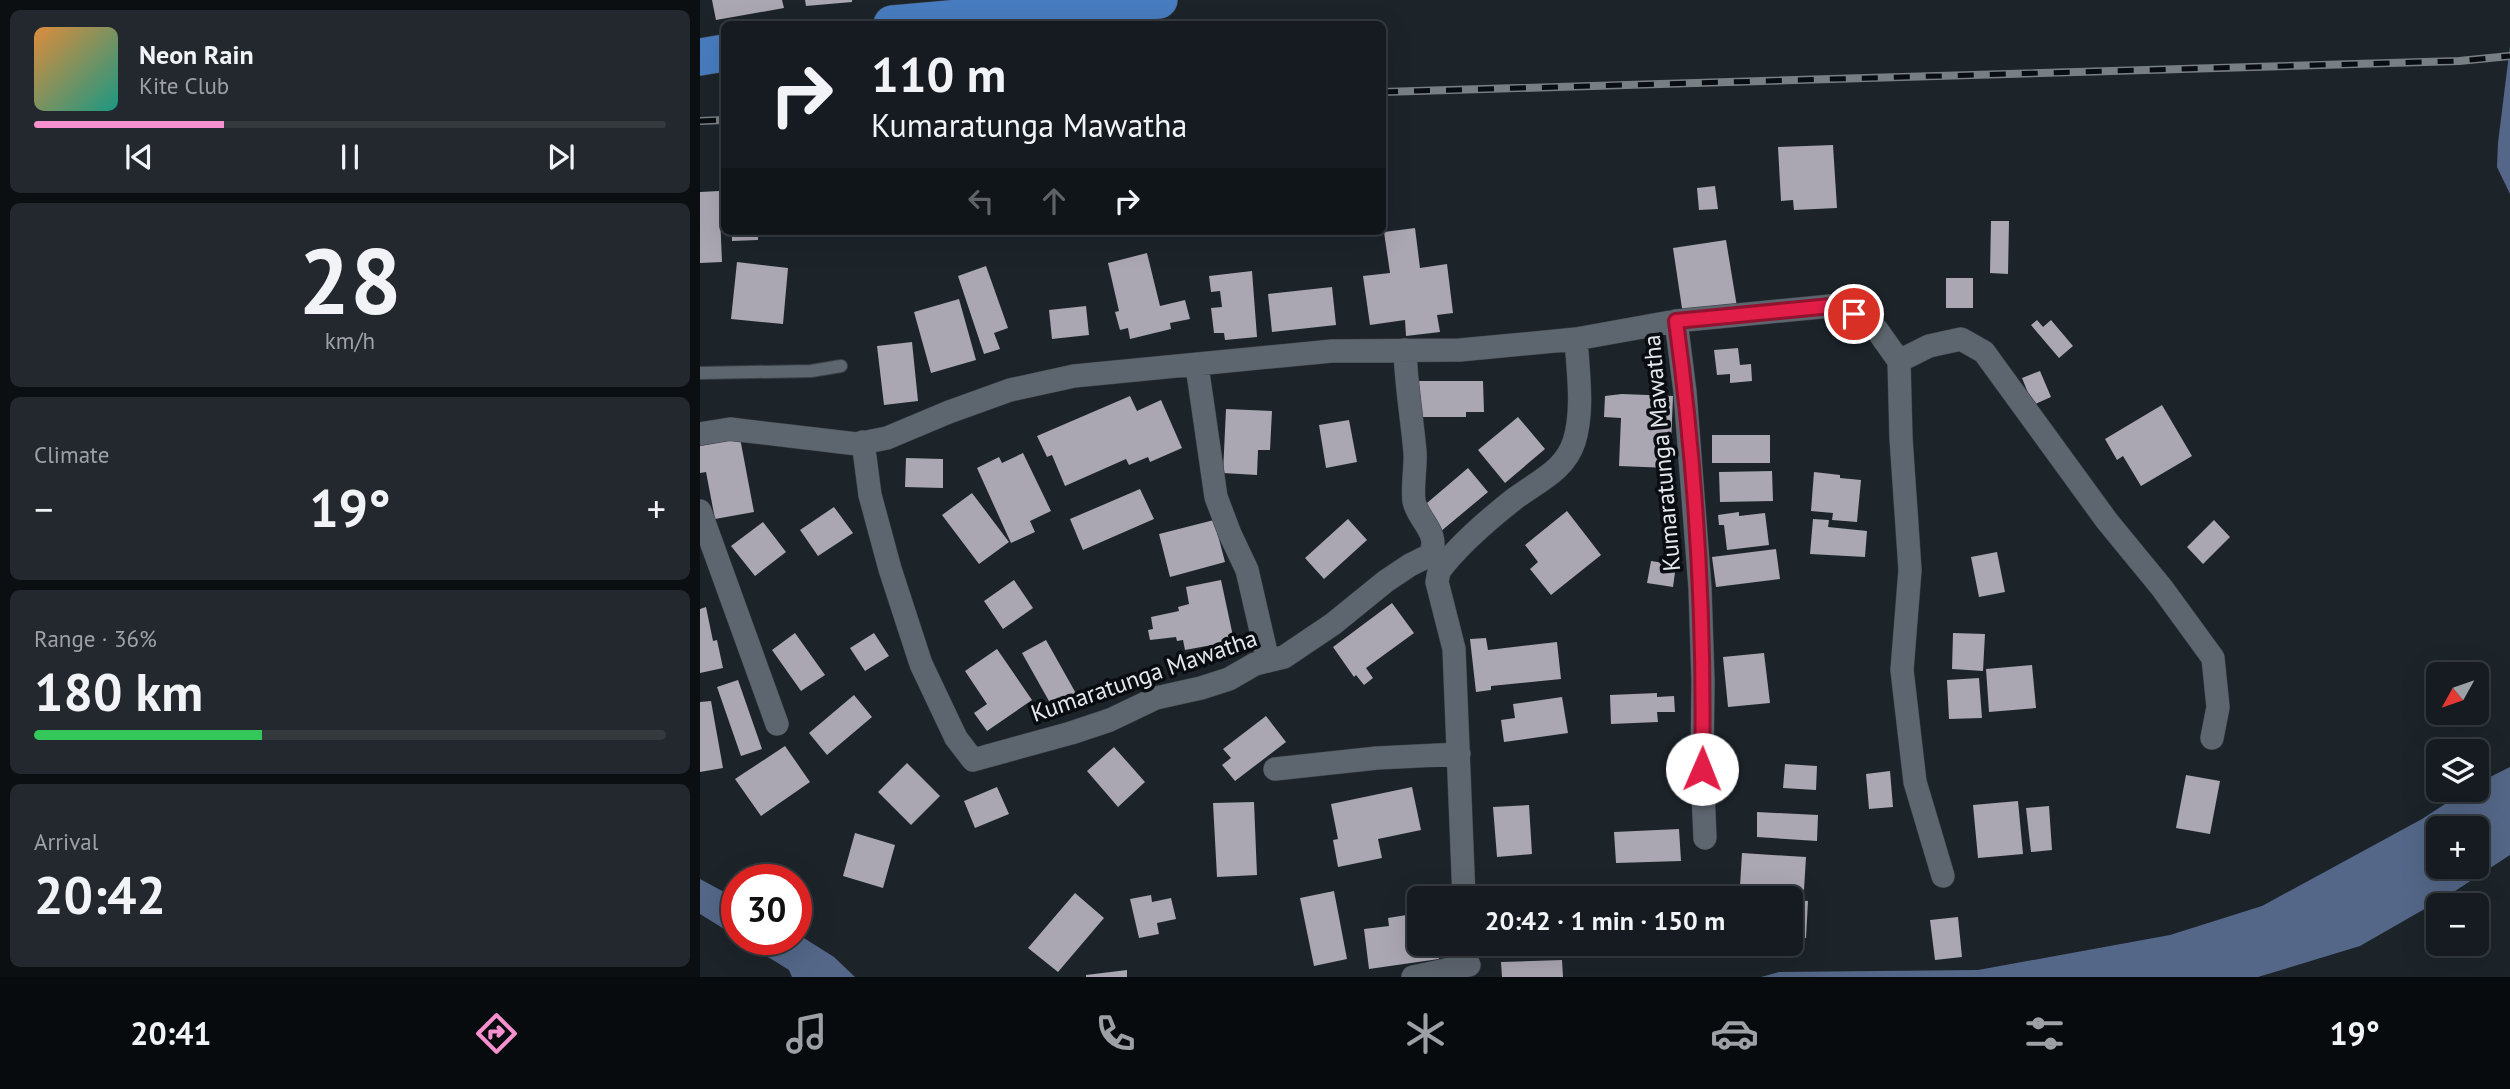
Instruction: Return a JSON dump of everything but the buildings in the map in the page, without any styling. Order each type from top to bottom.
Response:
[{"type":"main road","points":[[925,21],[1159,0]]},
{"type":"main road","points":[[700,57],[721,54]]},
{"type":"street","name":"Kumaratunga Mawatha","points":[[1705,838],[1700,588],[1685,392],[1676,321],[1841,305],[1877,330],[1899,361]]},
{"type":"street","points":[[700,434],[730,429],[857,444],[887,438],[949,412],[1023,387],[1074,376],[1332,351],[1460,349],[1576,339],[1676,321]]},
{"type":"street","points":[[1464,886],[1454,649],[1437,582],[1439,571],[1514,499],[1553,473],[1569,453],[1575,439],[1578,419],[1576,339]]},
{"type":"street","points":[[1943,876],[1915,782],[1902,670],[1910,569],[1899,361],[1929,346],[1961,339],[1984,352],[2106,521],[2162,588],[2213,658],[2218,707],[2213,738]]},
{"type":"street","name":"Kumaratunga Mawatha","points":[[863,442],[870,495],[890,569],[921,664],[957,738],[973,760],[1097,724],[1156,698],[1201,688],[1229,679],[1255,664],[1284,657],[1333,624],[1385,581],[1430,555],[1433,549],[1430,529],[1414,502],[1415,454],[1406,387],[1405,350]]},
{"type":"street","points":[[1197,366],[1216,497],[1248,570],[1268,661]]},
{"type":"street","points":[[700,510],[776,724]]},
{"type":"street","points":[[1275,769],[1377,758],[1459,754]]},
{"type":"street","points":[[1413,977],[1469,962]]},
{"type":"lane","points":[[700,373],[811,371],[841,366]]},
{"type":"water","points":[[2510,46],[2510,194],[2497,167]]},
{"type":"water","points":[[2510,767],[2510,855],[2489,869],[2489,816],[2427,816],[2448,802],[2489,802],[2489,778]]},
{"type":"water","points":[[2426,816],[2426,879],[2473,879],[2452,893],[2426,893],[2426,908],[2360,946],[2258,977],[1761,977],[1779,972],[1978,970],[2170,935],[2262,906]]},
{"type":"water","points":[[700,879],[721,890],[721,927],[700,914]]},
{"type":"water","points":[[812,943],[834,957],[855,977],[792,977],[789,970],[765,955],[812,955]]},
{"type":"railway","points":[[1386,92],[2459,61],[2510,56]]},
{"type":"railway","points":[[700,121],[721,120]]},
{"type":"route","points":[[1702,769],[1700,588],[1685,392],[1676,321],[1841,305],[1854,314]]}]
